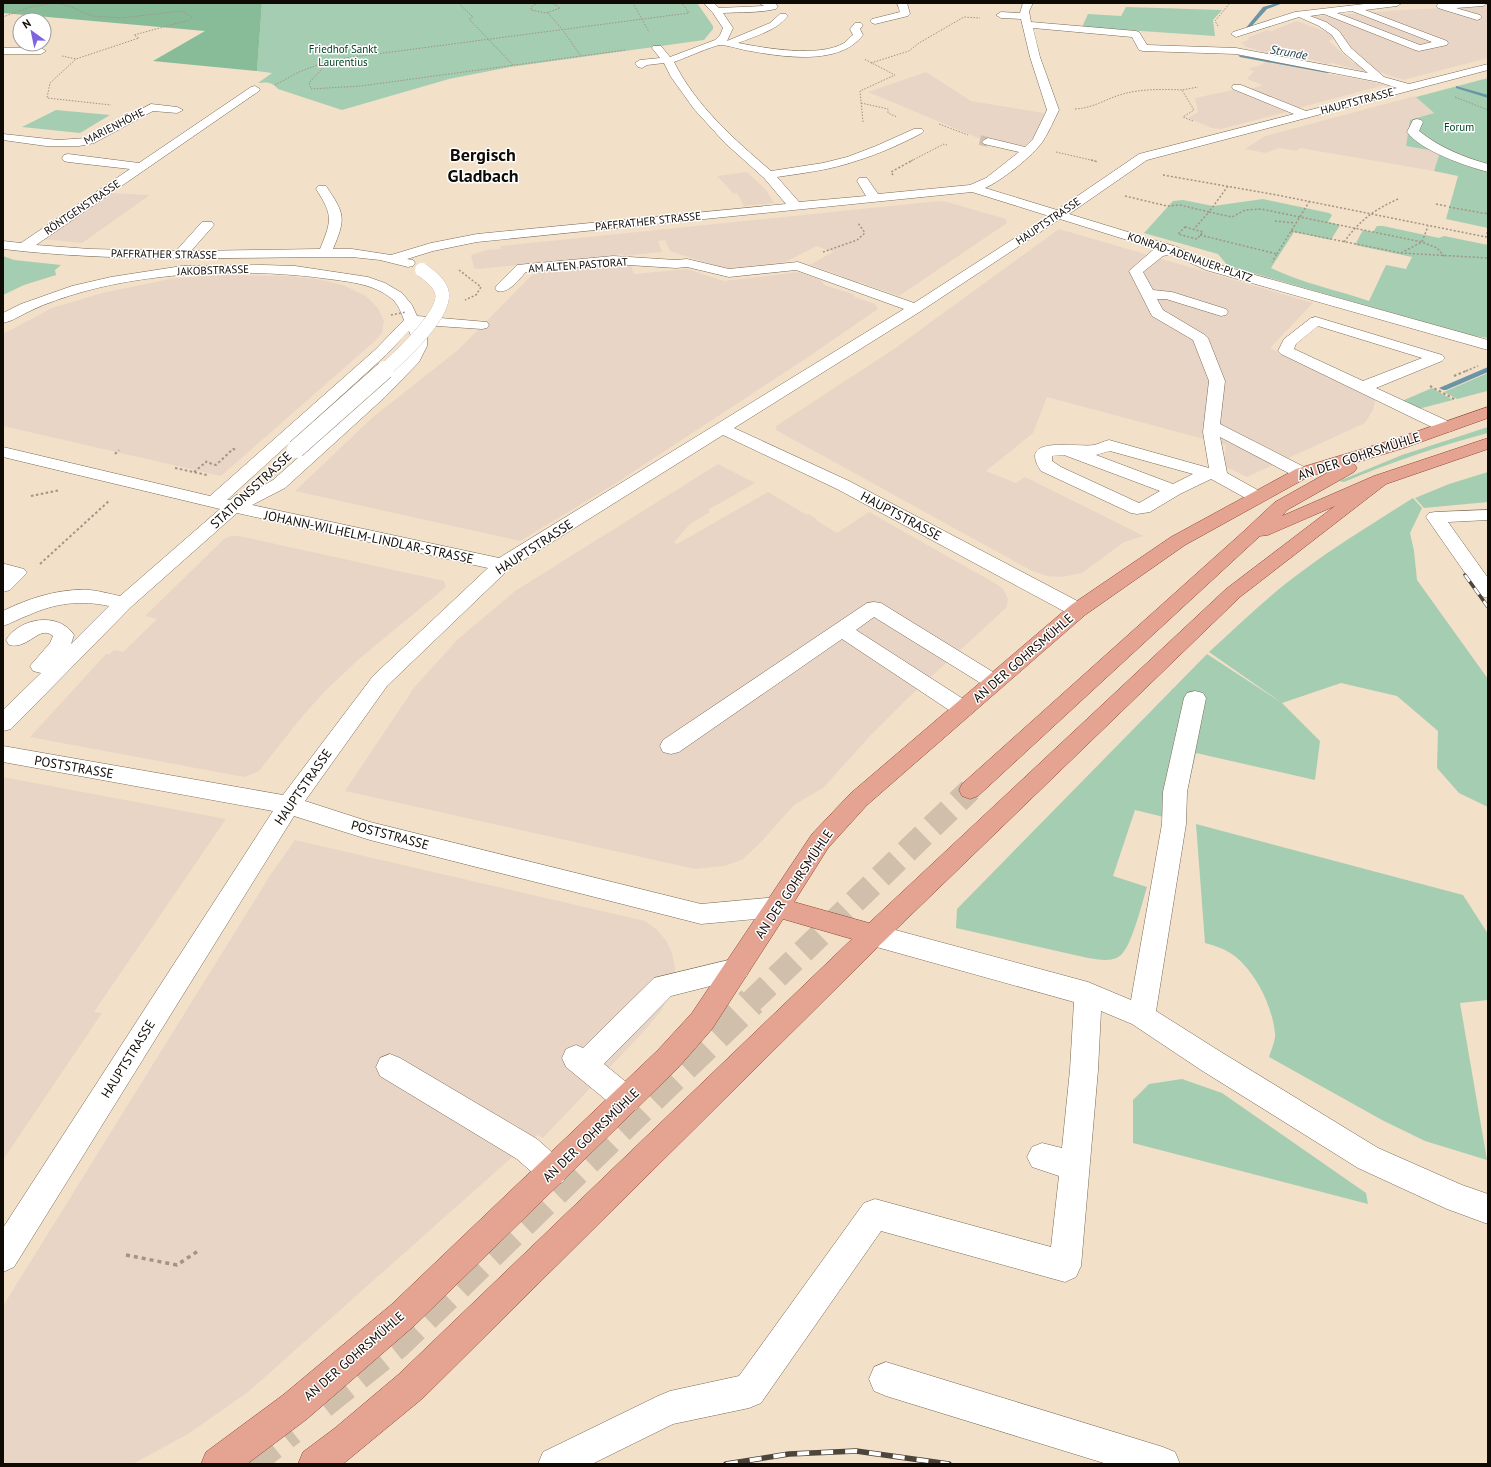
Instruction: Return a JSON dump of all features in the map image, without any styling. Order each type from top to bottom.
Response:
[{"type":"main road","name":"AN DER GOHRSMÜHLE","points":[[218,1464],[295,1407],[403,1315],[627,1100],[668,1059],[702,1021],[820,841],[858,799],[1078,610],[1178,541],[1302,473],[1398,444],[1488,412]]},
{"type":"main road","name":"AN DER GOHRSMÜHLE","points":[[1451,425],[1488,418]]},
{"type":"main road","points":[[1251,535],[1318,508],[1380,480],[1488,443]]},
{"type":"main road","points":[[970,790],[1281,506],[1337,474],[1398,444]]},
{"type":"main road","points":[[315,1464],[347,1440],[411,1386],[873,935],[1233,593],[1380,480]]},
{"type":"main road","points":[[777,907],[873,935]]},
{"type":"street","points":[[709,3],[717,11],[728,28],[723,43]]},
{"type":"street","points":[[717,11],[740,9],[760,10],[773,7],[770,4],[763,3]]},
{"type":"street","points":[[875,21],[905,14],[902,3]]},
{"type":"street","points":[[972,188],[990,181],[1033,146],[1054,110],[1035,57],[1026,20],[1024,11],[1028,3]]},
{"type":"street","points":[[1236,34],[1298,15],[1397,3]]},
{"type":"street","points":[[1463,5],[1488,13]]},
{"type":"street","points":[[1477,18],[1442,6],[1484,5]]},
{"type":"street","points":[[1326,12],[1419,48],[1444,43],[1353,8]]},
{"type":"street","points":[[1001,15],[1026,20]]},
{"type":"street","points":[[1298,15],[1319,23],[1339,36],[1341,42],[1348,51],[1381,79]]},
{"type":"street","points":[[642,65],[640,63],[667,61],[723,43],[773,25],[783,16]]},
{"type":"street","name":"HAUPTSTRASSE","points":[[1026,20],[1136,34],[1143,48],[1236,51],[1381,79],[1406,87]]},
{"type":"street","points":[[723,43],[769,52],[803,54],[837,49],[854,42],[858,35],[855,29],[858,25]]},
{"type":"street","points":[[1369,39],[1391,48]]},
{"type":"street","points":[[1341,42],[1355,41]]},
{"type":"street","points":[[656,47],[698,107],[729,141],[768,175],[796,207]]},
{"type":"street","name":"HAUPTSTRASSE","points":[[3,1256],[289,805],[380,681],[502,565],[916,308],[1143,157],[1306,115],[1406,87],[1488,67]]},
{"type":"street","points":[[1237,87],[1306,115]]},
{"type":"street","name":"RÖNTGENSTRASSE","points":[[23,248],[255,89]]},
{"type":"street","name":"MARIENHÖHE","points":[[3,137],[80,144],[90,141],[151,107],[177,110]]},
{"type":"street","points":[[1417,122],[1413,132],[1421,139],[1453,155],[1488,168]]},
{"type":"street","points":[[768,175],[820,168],[842,162],[878,150],[918,131]]},
{"type":"street","points":[[988,142],[1033,146]]},
{"type":"street","name":"RÖNTGENSTRASSE","points":[[68,158],[141,168]]},
{"type":"street","points":[[863,181],[875,199]]},
{"type":"street","name":"PAFFRATHER STRASSE","points":[[3,246],[133,255],[325,253],[368,254],[394,258],[430,247],[477,238],[909,196],[972,188]]},
{"type":"street","name":"KONRAD-ADENAUER-PLATZ","points":[[972,188],[1172,250],[1211,266],[1252,279],[1488,345]]},
{"type":"street","points":[[322,190],[336,212],[336,225],[325,253]]},
{"type":"street","points":[[181,254],[207,225]]},
{"type":"street","points":[[1172,250],[1158,254],[1136,271],[1157,313],[1200,338],[1217,381],[1211,432],[1215,475]]},
{"type":"street","name":"STATIONSSTRASSE","points":[[3,723],[124,603],[233,507],[400,355],[425,330],[440,308],[442,300],[440,288],[433,278],[422,270],[394,258]]},
{"type":"street","name":"AM ALTEN PASTORAT","points":[[502,288],[522,268],[613,260],[676,264],[687,263],[729,273],[798,266],[916,308]]},
{"type":"street","name":"JAKOBSTRASSE","points":[[3,319],[26,307],[77,289],[111,281],[182,270],[295,270],[348,277],[380,286],[397,296],[405,305],[419,336],[419,346],[414,359],[402,372],[279,484],[255,498],[233,507]]},
{"type":"street","points":[[1148,294],[1167,295],[1221,312]]},
{"type":"street","points":[[214,502],[381,352],[412,320],[482,325]]},
{"type":"street","points":[[1363,388],[1437,358],[1316,321],[1289,342],[1286,351],[1363,388],[1451,425]]},
{"type":"street","points":[[1212,426],[1302,473]]},
{"type":"street","name":"HAUPTSTRASSE","points":[[721,428],[843,485],[1078,610]]},
{"type":"street","points":[[1215,475],[1174,490],[1144,508],[1137,509],[1055,472],[1043,461],[1043,454],[1066,450],[1096,450],[1109,445],[1215,475],[1257,498]]},
{"type":"street","points":[[1066,450],[1174,490]]},
{"type":"street","name":"JOHANN-WILHELM-LINDLAR-STRASSE","points":[[3,452],[110,479],[130,482],[233,507],[502,565]]},
{"type":"street","points":[[1488,515],[1435,517],[1488,592]]},
{"type":"street","points":[[3,572],[5,570],[17,573],[3,586]]},
{"type":"street","points":[[3,619],[20,610],[51,600],[88,596],[124,603]]},
{"type":"street","points":[[671,746],[874,608],[994,682]]},
{"type":"street","points":[[3,704],[59,647],[64,635],[60,630],[54,627],[44,626],[33,629],[16,640]]},
{"type":"street","points":[[842,630],[963,709]]},
{"type":"street","points":[[1142,1016],[1174,824],[1175,792],[1196,698]]},
{"type":"street","name":"POSTSTRASSE","points":[[3,754],[289,805],[370,832],[701,914],[777,907]]},
{"type":"street","points":[[873,935],[1088,994],[1142,1016],[1211,1062],[1368,1158],[1458,1199],[1488,1209]]},
{"type":"street","points":[[627,1100],[581,1062],[663,986],[737,969]]},
{"type":"street","points":[[555,1464],[670,1408],[749,1391],[875,1214],[1065,1266],[1075,1166],[1088,994]]},
{"type":"street","points":[[390,1067],[527,1149],[553,1172]]},
{"type":"street","points":[[1042,1157],[1075,1166]]},
{"type":"street","points":[[886,1379],[1163,1464]]},
{"type":"path","points":[[3,17],[30,7],[55,3],[69,6],[92,16],[121,18],[182,11],[192,17],[189,20],[134,35],[139,38],[76,59],[50,83],[47,98],[113,105],[151,107]]},
{"type":"path","points":[[458,3],[473,17],[468,19],[513,65]]},
{"type":"path","points":[[538,3],[531,7],[531,10],[539,13],[548,13],[556,12],[560,8],[554,4],[548,3]]},
{"type":"path","points":[[330,60],[309,83],[311,89],[361,86],[656,47],[633,3]]},
{"type":"path","points":[[255,89],[279,84],[299,72],[330,60],[690,13],[682,3]]},
{"type":"path","points":[[548,13],[562,29],[581,56]]},
{"type":"path","points":[[871,62],[909,51],[919,42],[942,31]]},
{"type":"path","points":[[837,49],[850,51],[895,74],[882,82],[860,91],[863,122]]},
{"type":"path","points":[[45,52],[76,59]]},
{"type":"path","points":[[1053,107],[1069,110],[1088,108],[1123,94],[1158,89],[1182,90],[1198,87]]},
{"type":"path","points":[[1182,90],[1194,110],[1183,117],[1226,136]]},
{"type":"path","points":[[909,196],[891,172],[944,144],[947,145]]},
{"type":"path","points":[[1033,146],[1126,168],[1228,186],[1487,237],[1488,230]]},
{"type":"path","points":[[1193,230],[1209,212],[1228,186]]},
{"type":"path","points":[[1094,190],[1167,206],[1180,205],[1232,217],[1245,210],[1261,209],[1300,216],[1422,242],[1437,248],[1444,256]]},
{"type":"path","points":[[1344,242],[1353,227],[1368,214],[1398,199]]},
{"type":"path","points":[[1252,279],[1267,270],[1309,202]]},
{"type":"path","points":[[1436,204],[1446,206]]},
{"type":"path","points":[[1449,207],[1488,214]]},
{"type":"path","points":[[1275,221],[1296,223]]},
{"type":"path","points":[[798,266],[826,250],[857,240],[865,233],[858,223]]},
{"type":"path","points":[[1401,253],[1422,242],[1428,226]]},
{"type":"path","points":[[1290,231],[1401,253],[1488,258]]},
{"type":"path","points":[[1200,235],[1277,254]]},
{"type":"path","points":[[457,269],[481,287],[476,295],[462,301]]},
{"type":"path","points":[[1430,386],[1462,403]]},
{"type":"path","points":[[119,450],[114,454],[122,456]]},
{"type":"path","points":[[194,472],[206,462],[216,464]]},
{"type":"path","points":[[172,467],[208,475]]},
{"type":"path","points":[[36,567],[130,482]]},
{"type":"path","points":[[126,1255],[177,1265],[198,1251]]},
{"type":"shaded area","points":[[1488,6],[1488,58],[1403,80],[1369,68],[1343,42],[1344,38],[1307,17],[1400,10]]},
{"type":"shaded area","points":[[1297,21],[1332,34],[1335,38],[1329,41],[1353,63],[1357,63],[1366,70],[1362,71],[1332,63],[1327,64],[1298,56],[1288,59],[1243,46],[1245,45],[1240,43],[1250,39],[1247,38],[1267,30],[1271,31]]},
{"type":"shaded area","points":[[1265,62],[1385,85],[1298,108],[1250,89],[1263,85],[1247,79],[1254,71],[1248,69],[1261,65]]},
{"type":"shaded area","points":[[926,72],[971,101],[1044,113],[1037,134],[1030,147],[978,138],[868,92]]},
{"type":"shaded area","points":[[1237,89],[1290,111],[1221,129],[1212,128],[1188,118],[1198,112],[1195,98]]},
{"type":"shaded area","points":[[1415,96],[1434,113],[1410,120],[1406,146],[1440,152],[1434,171],[1300,148],[1297,151],[1279,148],[1265,153],[1245,149],[1265,136]]},
{"type":"shaded area","points":[[747,172],[766,190],[774,203],[744,206],[737,193],[734,194],[717,176]]},
{"type":"shaded area","points":[[110,193],[150,195],[82,243],[42,239]]},
{"type":"shaded area","points":[[939,201],[1006,219],[1007,223],[899,296],[859,282],[857,283],[841,278],[842,276],[810,265],[833,252],[817,246],[785,262],[725,269],[670,251],[665,240],[658,241],[662,252],[623,256],[622,254],[478,269],[474,268],[471,255],[487,250],[501,249],[500,246]]},
{"type":"shaded area","points":[[1059,229],[1313,303],[1270,348],[1376,396],[1373,410],[1365,423],[1247,477],[1224,466],[1226,445],[1047,397],[1033,433],[986,471],[1016,483],[1025,477],[1144,536],[1124,542],[1082,573],[1062,577],[1047,576],[1032,571],[776,430],[776,426],[894,349]]},
{"type":"shaded area","points":[[599,264],[600,267],[630,264],[634,274],[687,269],[724,281],[798,272],[821,280],[824,285],[853,294],[855,297],[875,304],[878,309],[808,357],[613,485],[520,541],[295,491],[373,417],[458,350],[537,270]]},
{"type":"shaded area","points":[[219,275],[289,276],[322,280],[343,285],[366,296],[378,308],[384,321],[382,333],[375,341],[221,476],[3,426],[3,334],[52,308],[102,293],[170,279]]},
{"type":"shaded area","points":[[718,464],[755,483],[708,510],[710,512],[690,524],[674,542],[677,544],[768,492],[807,515],[808,514],[817,519],[816,520],[837,533],[869,512],[998,585],[1003,589],[1008,600],[1006,608],[907,699],[870,736],[823,788],[794,805],[761,842],[742,860],[724,866],[695,869],[345,791],[411,691],[458,639],[515,591]]},
{"type":"shaded area","points":[[230,536],[239,536],[444,581],[446,587],[358,660],[325,691],[301,718],[259,771],[244,777],[30,737],[106,654],[110,654],[114,650],[123,652],[157,619],[145,616],[224,539]]},
{"type":"shaded area","points":[[3,777],[226,819],[94,1012],[102,1013],[3,1160]]},
{"type":"shaded area","points":[[295,840],[645,921],[656,929],[666,940],[672,953],[675,968],[674,983],[661,1011],[646,1029],[543,1138],[537,1135],[248,1392],[188,1434],[133,1464],[3,1464],[3,1306],[271,874]]},
{"type":"green space","points":[[3,3],[262,3],[257,71],[153,61],[205,31],[52,17],[52,12],[3,13]]},
{"type":"green space","name":"Friedhof Sankt Laurentius","points":[[262,3],[697,3],[713,26],[713,29],[704,40],[510,67],[449,79],[342,110],[278,89],[269,83],[258,83],[272,73],[257,71]]},
{"type":"green space","points":[[1126,7],[1222,10],[1213,20],[1215,36],[1082,27],[1088,14],[1121,16]]},
{"type":"green space","name":"Forum","points":[[1488,78],[1488,228],[1446,219],[1458,176],[1434,171],[1440,152],[1406,146],[1410,120],[1434,113],[1416,97]]},
{"type":"green space","points":[[56,110],[110,115],[80,133],[22,127]]},
{"type":"green space","points":[[1263,199],[1329,213],[1332,215],[1328,222],[1340,225],[1331,240],[1294,232],[1271,268],[1307,282],[1369,301],[1386,265],[1406,269],[1412,257],[1355,245],[1363,230],[1373,232],[1377,226],[1383,226],[1439,238],[1444,236],[1488,245],[1488,338],[1469,335],[1228,266],[1218,254],[1144,233],[1173,201],[1183,200],[1213,206]]},
{"type":"green space","points":[[3,256],[14,260],[61,265],[55,270],[56,275],[24,285],[3,295]]},
{"type":"green space","points":[[1488,373],[1487,391],[1457,399],[1444,392]]},
{"type":"green space","points":[[1432,388],[1453,400],[1418,409],[1402,401]]},
{"type":"green space","points":[[1488,427],[1488,433],[1415,455],[1344,482],[1339,481],[1402,455]]},
{"type":"green space","points":[[1488,472],[1488,502],[1424,508],[1415,498],[1449,484]]},
{"type":"green space","points":[[1413,498],[1422,508],[1410,533],[1414,551],[1417,580],[1488,679],[1488,807],[1459,793],[1437,768],[1438,731],[1397,696],[1341,683],[1282,703],[1209,652],[1289,581],[1342,543]]},
{"type":"green space","points":[[1207,654],[1282,703],[1320,741],[1315,780],[1196,753],[1184,805],[1164,817],[1135,810],[1113,876],[1147,887],[1129,942],[1121,955],[1113,959],[1105,960],[1088,958],[956,928],[957,909]]},
{"type":"green space","points":[[1196,824],[1463,895],[1488,934],[1488,1000],[1460,1003],[1487,1160],[1425,1141],[1382,1120],[1269,1057],[1274,1042],[1275,1033],[1271,1012],[1257,982],[1244,964],[1236,957],[1222,948],[1205,943]]},
{"type":"green space","points":[[1182,1079],[1222,1093],[1366,1193],[1368,1204],[1133,1143],[1133,1100],[1149,1084]]},
{"type":"waterway","name":"Strunde","points":[[1247,28],[1265,8],[1281,3]]},
{"type":"waterway","name":"Strunde","points":[[1240,56],[1327,72]]},
{"type":"waterway","name":"Strunde","points":[[1458,87],[1488,97]]},
{"type":"waterway","name":"Strunde","points":[[1443,388],[1488,369]]},
{"type":"tunnel","points":[[980,140],[988,142]]},
{"type":"tunnel","points":[[751,1002],[970,790]]},
{"type":"tunnel","points":[[322,1404],[397,1344],[752,1001]]},
{"type":"tunnel","points":[[249,1464],[291,1430]]},
{"type":"railway","points":[[1465,575],[1488,607]]},
{"type":"railway","points":[[726,1464],[789,1454],[856,1451],[949,1464]]},
{"type":"district","name":"Bergisch Gladbach","points":[[483,164]]}]
